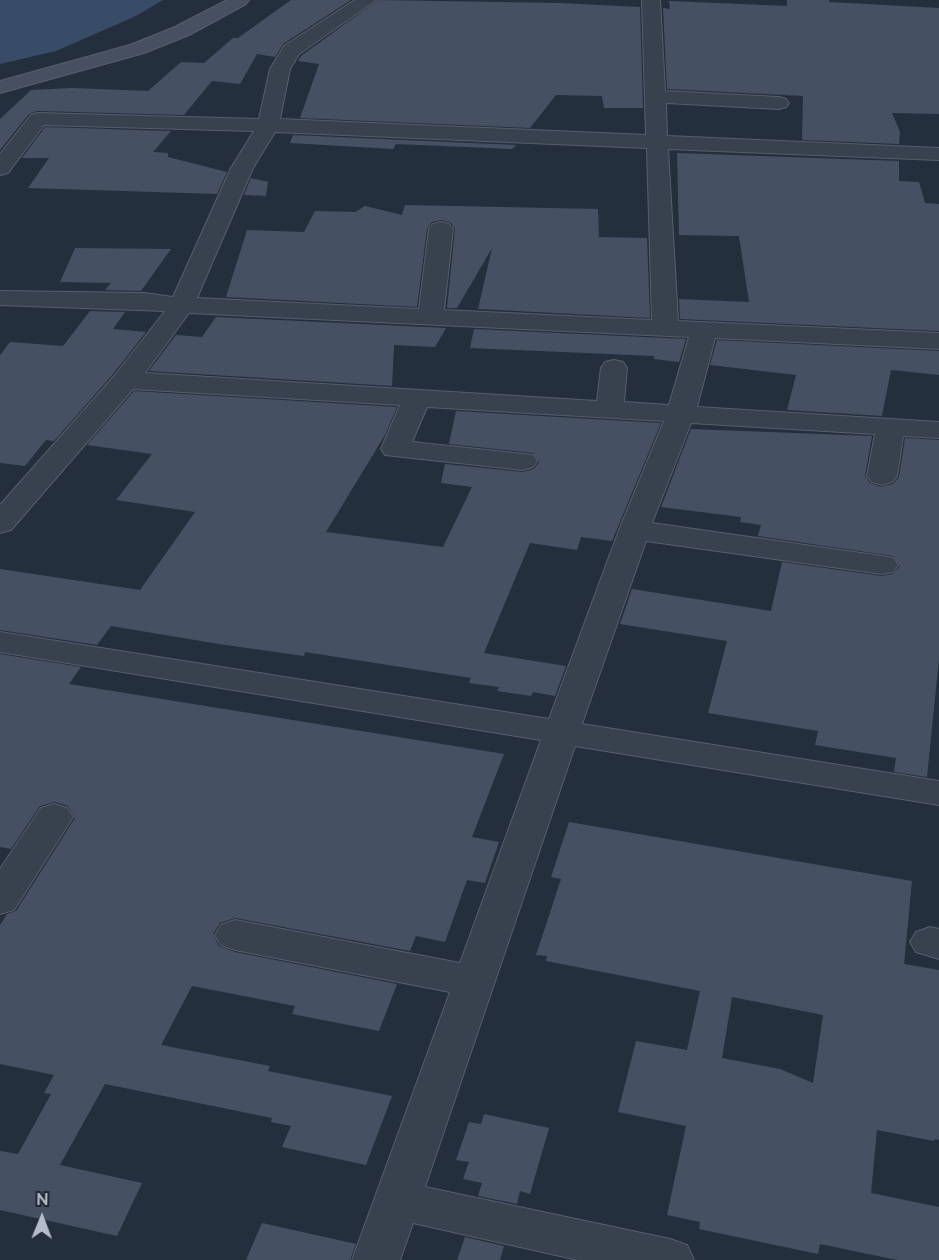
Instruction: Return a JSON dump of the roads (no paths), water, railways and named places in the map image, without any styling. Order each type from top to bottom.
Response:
[{"type":"street","points":[[0,87],[137,49],[182,31],[240,0]]},
{"type":"street","points":[[0,524],[126,380],[182,305],[242,168],[268,125],[280,69],[291,50],[367,0]]},
{"type":"street","points":[[651,0],[665,327]]},
{"type":"street","points":[[655,96],[779,103]]},
{"type":"street","points":[[0,168],[38,119],[268,125],[939,154]]},
{"type":"street","points":[[431,316],[441,229]]},
{"type":"street","points":[[0,298],[144,301],[182,305],[939,341]]},
{"type":"street","points":[[376,1260],[634,530],[681,413],[704,329]]},
{"type":"street","points":[[610,409],[614,368]]},
{"type":"street","points":[[126,380],[939,430]]},
{"type":"street","points":[[417,398],[395,449],[523,461]]},
{"type":"street","points":[[882,476],[890,428]]},
{"type":"street","points":[[634,530],[882,565]]},
{"type":"street","points":[[0,642],[939,793]]},
{"type":"street","points":[[0,900],[54,817]]},
{"type":"street","points":[[235,935],[474,981]]},
{"type":"street","points":[[397,1200],[670,1260]]},
{"type":"water","points":[[0,0],[163,0],[136,16],[56,51],[0,64]]}]
